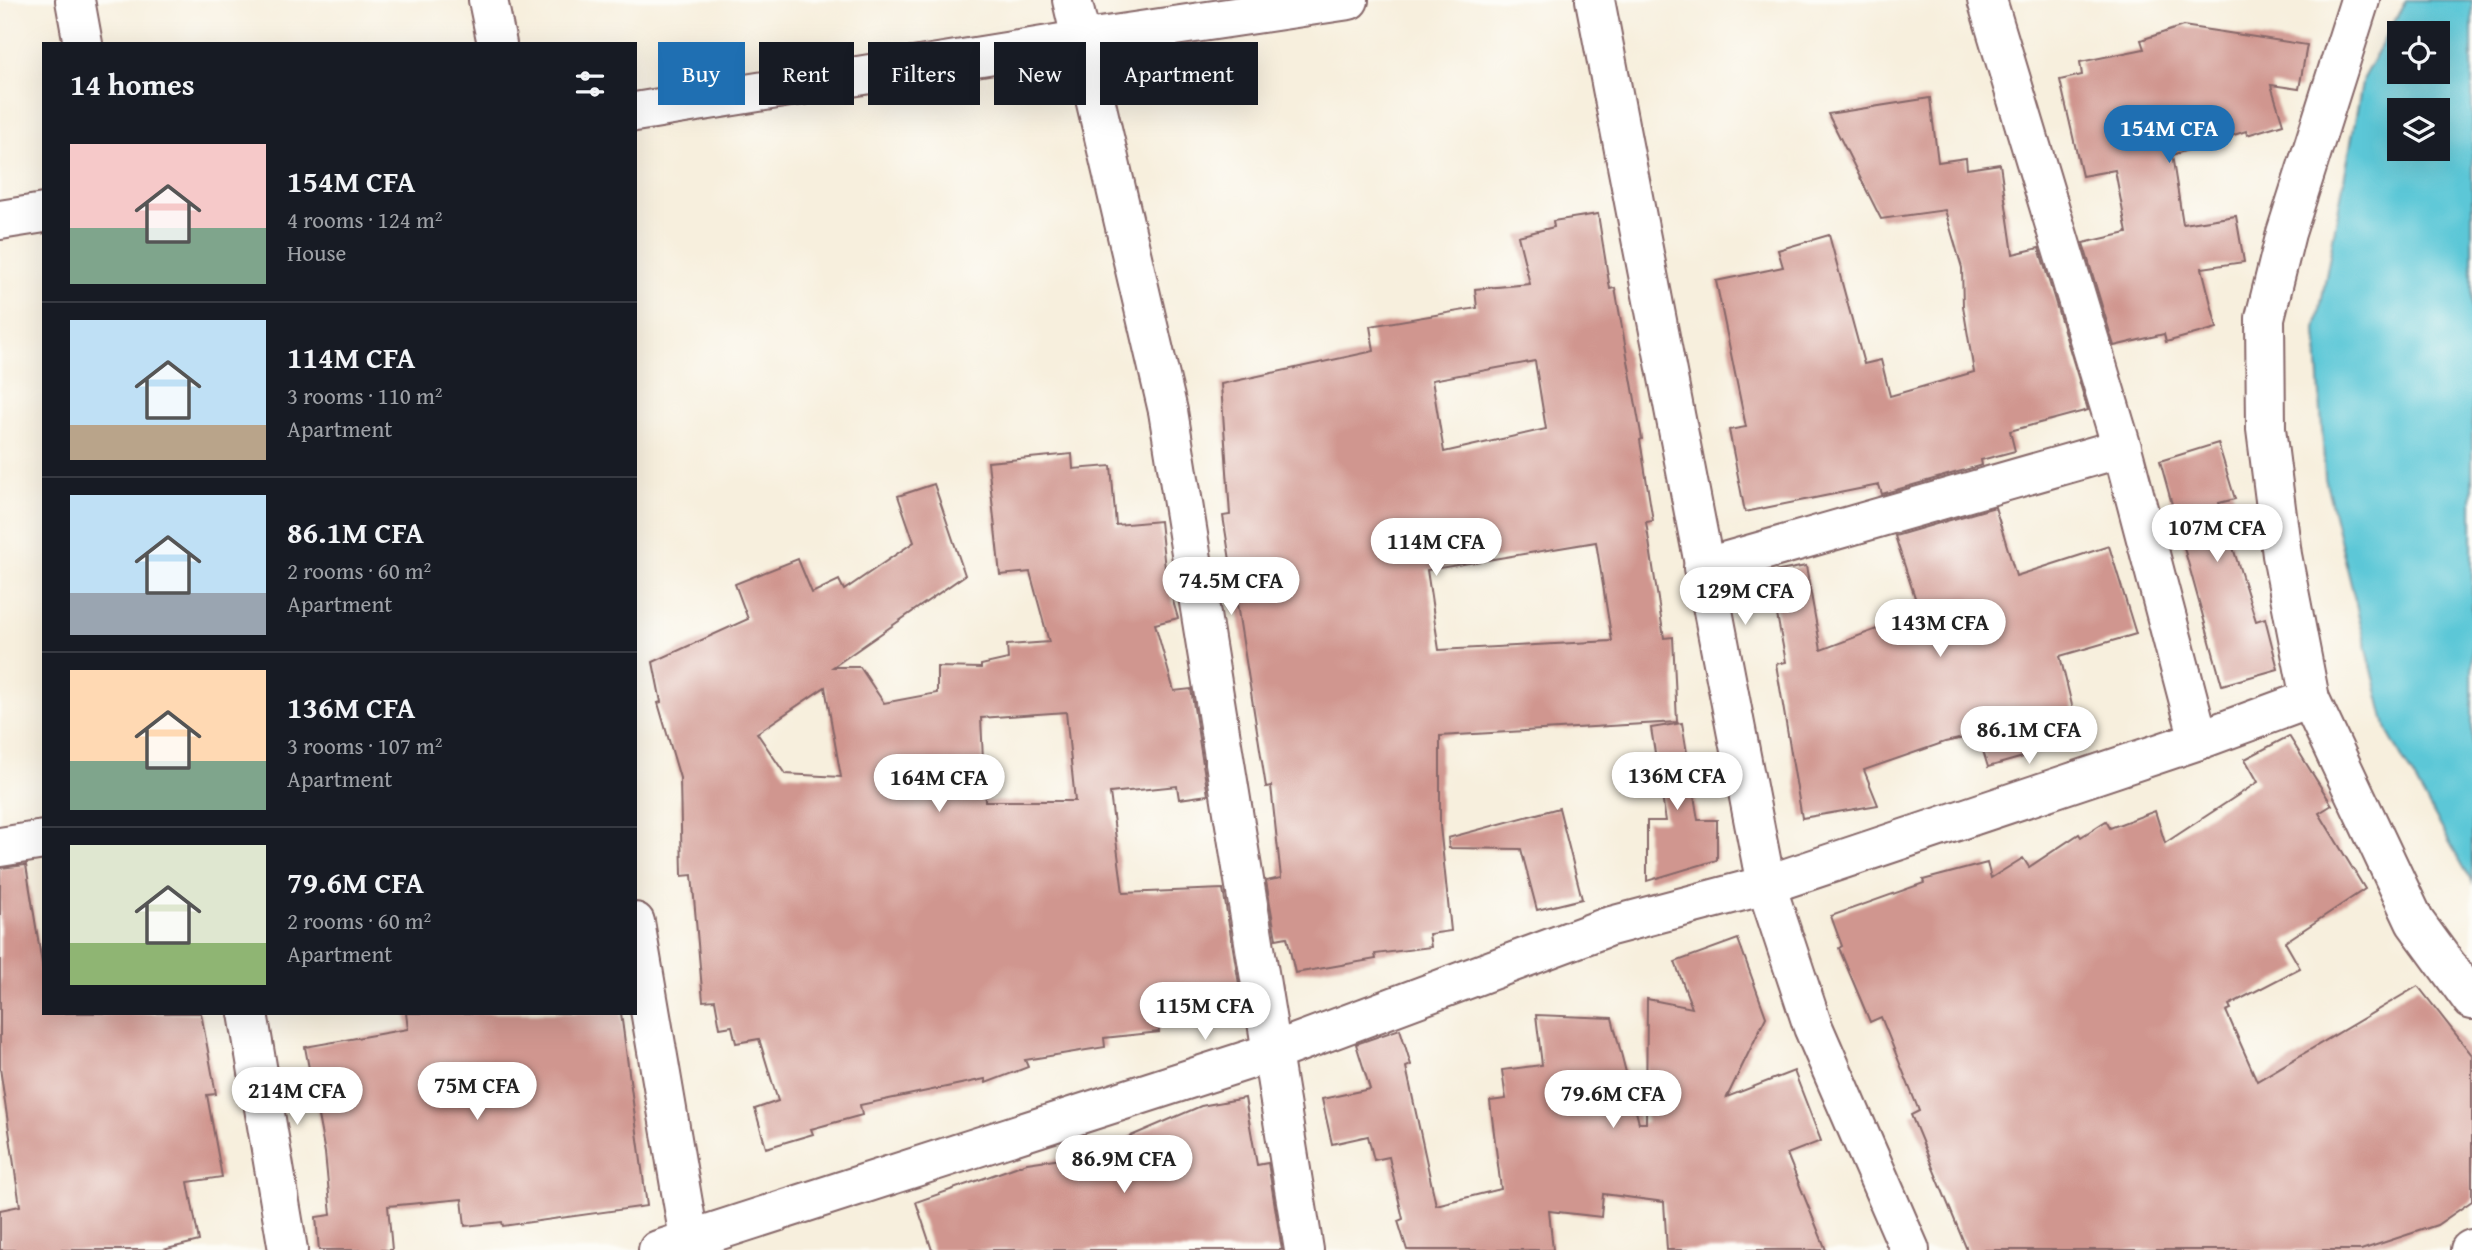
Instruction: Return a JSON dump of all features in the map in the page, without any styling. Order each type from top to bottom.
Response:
[{"type":"street","points":[[75,0],[83,42]]},
{"type":"street","points":[[488,0],[497,42]]},
{"type":"street","points":[[1072,0],[1168,411],[1304,1250]]},
{"type":"street","points":[[637,112],[1080,40],[1349,0]]},
{"type":"street","points":[[1595,0],[1766,885],[1813,1027],[1910,1250]]},
{"type":"street","points":[[1987,0],[2122,448],[2199,740]]},
{"type":"street","points":[[2360,0],[2286,233],[2266,318],[2266,429],[2282,555],[2310,699],[2416,922],[2472,1000]]},
{"type":"street","points":[[0,220],[42,214]]},
{"type":"street","points":[[1703,569],[2122,448]]},
{"type":"street","points":[[637,937],[679,1247],[1270,1053],[1607,927],[1766,885],[2199,740],[2310,699]]},
{"type":"street","points":[[0,847],[42,840]]},
{"type":"street","points":[[248,1015],[288,1250]]},
{"type":"water","points":[[2406,0],[2472,0],[2472,882],[2387,731],[2325,478],[2316,330],[2363,78],[2387,34],[2387,84],[2450,84],[2450,21],[2394,21]]},
{"type":"building","points":[[2183,26],[2307,45],[2299,89],[2271,85],[2283,124],[2247,135],[2246,131],[2172,155],[2183,224],[2236,216],[2244,262],[2202,268],[2217,328],[2166,342],[2164,334],[2114,346],[2083,243],[2127,233],[2115,170],[2082,176],[2060,80],[2082,75],[2080,62],[2144,49],[2141,40]]},
{"type":"building","points":[[1930,98],[1938,162],[1966,158],[1967,169],[2000,164],[2013,254],[2039,248],[2088,410],[2010,431],[2015,451],[1981,460],[1982,465],[1882,494],[1879,485],[1745,512],[1729,430],[1746,427],[1716,281],[1783,267],[1778,250],[1829,235],[1864,364],[1881,360],[1890,396],[1974,372],[1963,306],[1962,268],[1945,210],[1881,219],[1828,114]]},
{"type":"building","points":[[1598,214],[1610,289],[1615,288],[1642,439],[1640,440],[1653,521],[1646,522],[1664,638],[1673,637],[1677,722],[1440,736],[1440,826],[1451,931],[1429,934],[1431,947],[1375,954],[1376,959],[1295,973],[1287,937],[1276,939],[1266,881],[1281,878],[1271,786],[1266,787],[1223,516],[1230,515],[1221,384],[1374,351],[1370,326],[1477,308],[1475,289],[1530,284],[1518,236],[1554,227],[1553,221]],"holes":[[[1535,361],[1546,429],[1444,452],[1432,380]],[[1596,542],[1612,641],[1439,650],[1427,570]]]},
{"type":"building","points":[[2218,443],[2235,499],[2219,503],[2256,621],[2265,618],[2278,669],[2222,685],[2160,461]]},
{"type":"building","points":[[1072,454],[1073,469],[1111,466],[1116,525],[1160,521],[1166,578],[1178,618],[1155,624],[1174,691],[1191,689],[1208,795],[1179,799],[1177,786],[1110,793],[1123,893],[1223,889],[1240,990],[1155,1000],[1159,1032],[1104,1038],[1105,1047],[1025,1060],[1028,1067],[986,1083],[985,1079],[860,1105],[862,1115],[811,1129],[813,1134],[766,1148],[755,1109],[778,1101],[759,1039],[736,1043],[732,1026],[720,1028],[715,1000],[703,1001],[692,875],[682,876],[680,778],[658,703],[661,702],[653,662],[748,619],[735,584],[798,559],[812,593],[839,580],[844,590],[914,542],[898,496],[934,484],[965,575],[833,667],[860,667],[884,703],[937,693],[937,667],[981,668],[981,665],[1008,659],[1007,645],[1049,642],[1030,572],[1000,575],[988,462]],"holes":[[[825,687],[841,777],[785,774],[757,733]],[[1066,712],[1075,801],[985,801],[981,718]]]},
{"type":"building","points":[[1995,507],[2016,576],[2109,546],[2136,634],[2060,656],[2077,726],[2018,740],[2023,757],[1988,767],[1978,735],[1945,742],[1864,770],[1878,805],[1802,818],[1776,664],[1786,662],[1769,573],[1806,566],[1821,650],[1920,613],[1895,536]]},
{"type":"building","points":[[1682,723],[1698,820],[1717,820],[1717,860],[1647,881],[1647,821],[1666,821],[1651,728]]},
{"type":"building","points":[[2289,736],[2332,805],[2319,813],[2365,889],[2285,942],[2300,968],[2229,1005],[2231,1009],[2226,1011],[2257,1081],[2418,986],[2472,1055],[2472,1201],[2437,1225],[2361,1250],[1967,1250],[1911,1115],[1919,1111],[1881,1017],[1870,1022],[1839,948],[1842,946],[1831,916],[1924,883],[1923,880],[1987,863],[1991,878],[2023,858],[2029,867],[2079,834],[2081,837],[2106,821],[2110,828],[2155,811],[2165,843],[2258,782],[2245,759]]},
{"type":"building","points":[[1559,808],[1582,899],[1537,910],[1521,849],[1449,848],[1448,838]]},
{"type":"building","points":[[26,865],[42,964],[42,1015],[201,1015],[216,1094],[207,1095],[222,1177],[188,1182],[199,1241],[163,1250],[0,1250],[0,1210],[20,1206],[0,1068],[0,868]]},
{"type":"building","points":[[1738,939],[1766,1017],[1727,1097],[1794,1071],[1821,1141],[1787,1154],[1826,1250],[1667,1250],[1664,1202],[1603,1194],[1601,1217],[1549,1211],[1553,1250],[1407,1250],[1398,1221],[1403,1219],[1389,1157],[1374,1160],[1368,1136],[1332,1144],[1322,1099],[1370,1089],[1356,1044],[1400,1029],[1411,1065],[1406,1067],[1436,1205],[1501,1189],[1490,1101],[1506,1099],[1502,1070],[1542,1065],[1536,1015],[1612,1018],[1639,1123],[1646,1123],[1647,999],[1692,1008],[1675,962]]},
{"type":"building","points":[[406,1015],[621,1015],[647,1206],[503,1226],[502,1222],[465,1226],[462,1199],[388,1206],[392,1250],[319,1250],[316,1217],[331,1215],[325,1153],[305,1047],[408,1029]]},
{"type":"building","points":[[1245,1098],[1257,1165],[1268,1163],[1282,1250],[932,1250],[916,1202],[1027,1163],[1089,1154],[1201,1106]]}]
